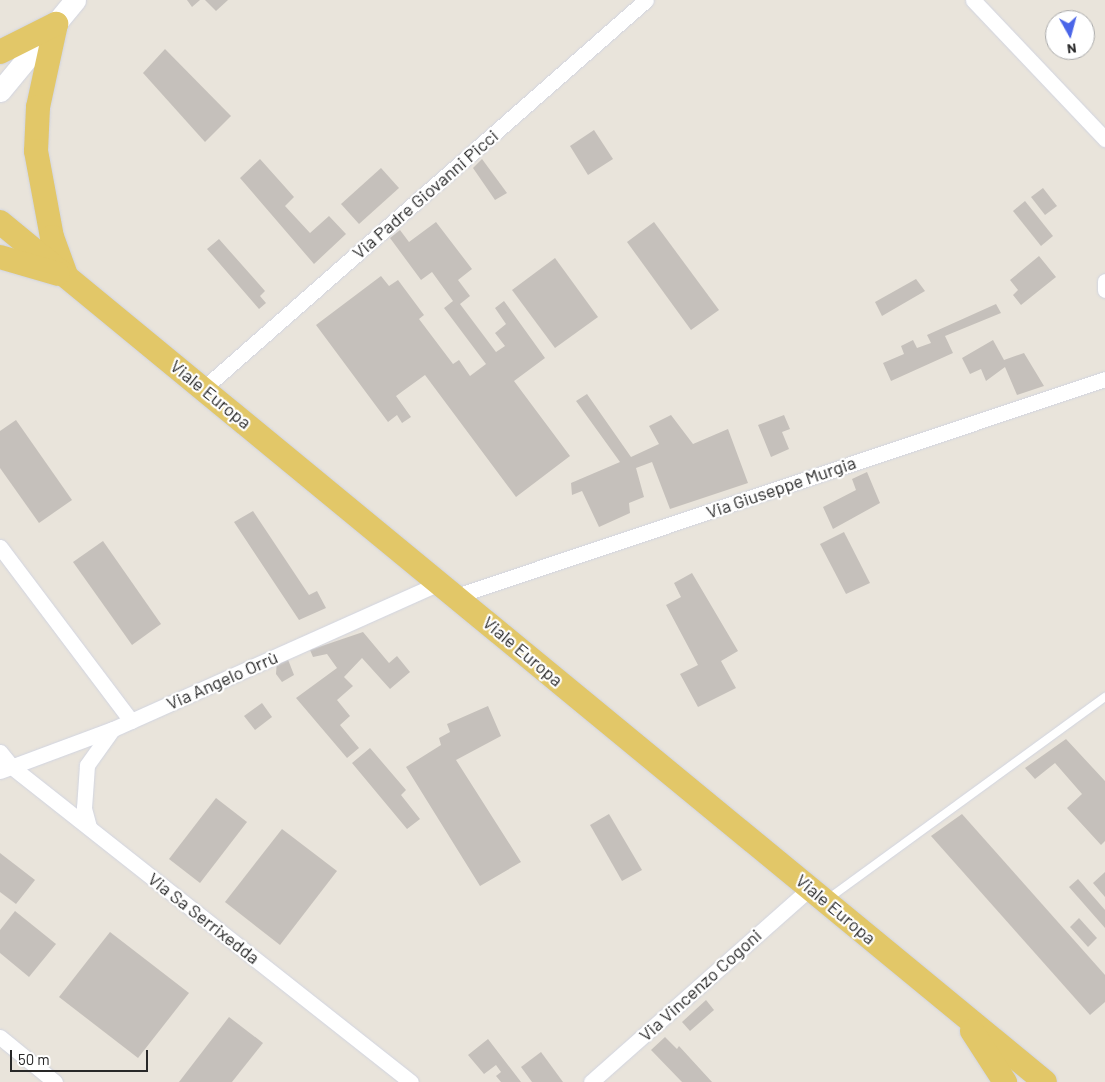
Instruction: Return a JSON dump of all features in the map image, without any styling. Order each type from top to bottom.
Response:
[{"type":"main road","points":[[0,91],[75,0]]},
{"type":"main road","points":[[0,52],[56,24]]},
{"type":"main road","points":[[56,24],[38,107],[36,150],[52,237],[67,277]]},
{"type":"main road","name":"Viale Europa","points":[[0,222],[1045,1082]]},
{"type":"main road","points":[[0,257],[67,277]]},
{"type":"main road","points":[[960,1012],[1006,1082]]},
{"type":"street","name":"Via Padre Giovanni Picci","points":[[204,388],[646,0]]},
{"type":"street","points":[[973,0],[1105,138]]},
{"type":"street","points":[[1105,281],[1105,290]]},
{"type":"street","name":"Via Giuseppe Murgia","points":[[448,589],[1105,379]]},
{"type":"street","points":[[0,547],[131,721]]},
{"type":"street","name":"Via Angelo Orrù","points":[[6,769],[113,729],[448,589]]},
{"type":"street","points":[[89,827],[84,799],[87,765],[113,729]]},
{"type":"street","name":"Via Sa Serrixedda","points":[[0,752],[6,769],[89,827],[411,1082]]},
{"type":"street","name":"Via Vincenzo Cogoni","points":[[591,1082],[818,894]]},
{"type":"street","points":[[0,1037],[55,1082]]},
{"type":"lane","points":[[818,894],[1105,697]]},
{"type":"building","points":[[187,0],[200,0],[192,7]]},
{"type":"building","points":[[205,0],[228,0],[216,11]]},
{"type":"building","points":[[165,49],[231,116],[205,142],[143,73]]},
{"type":"building","points":[[594,130],[613,159],[588,175],[570,146]]},
{"type":"building","points":[[260,159],[294,197],[285,206],[310,233],[329,216],[346,234],[314,264],[240,178]]},
{"type":"building","points":[[482,159],[507,193],[495,200],[473,168]]},
{"type":"building","points":[[381,168],[399,188],[359,224],[341,204]]},
{"type":"building","points":[[1043,188],[1057,206],[1045,215],[1031,197]]},
{"type":"building","points":[[1025,201],[1053,236],[1041,246],[1013,211]]},
{"type":"building","points":[[436,222],[472,269],[458,280],[470,296],[460,304],[496,352],[505,346],[495,333],[506,324],[495,308],[504,301],[545,358],[514,381],[570,456],[516,497],[425,375],[396,396],[411,417],[402,423],[397,415],[388,422],[316,325],[381,276],[389,286],[398,280],[424,315],[419,319],[453,364],[459,360],[470,376],[486,364],[444,308],[453,301],[432,272],[421,280],[390,238],[400,230],[409,242]]},
{"type":"building","points":[[654,222],[719,310],[691,330],[627,242]]},
{"type":"building","points":[[219,239],[265,291],[260,296],[266,303],[259,309],[207,249]]},
{"type":"building","points":[[1039,256],[1056,277],[1021,305],[1013,295],[1018,290],[1010,280]]},
{"type":"building","points":[[555,258],[598,317],[555,348],[512,290]]},
{"type":"building","points":[[916,279],[925,291],[882,316],[875,302]]},
{"type":"building","points":[[996,304],[1001,313],[945,336],[953,353],[891,381],[883,363],[904,354],[901,346],[913,340],[917,348],[931,343],[927,335]]},
{"type":"building","points":[[993,340],[1004,360],[1024,353],[1044,386],[1017,395],[1005,367],[986,381],[981,369],[970,374],[962,358]]},
{"type":"building","points":[[587,394],[631,457],[659,444],[649,426],[671,415],[693,444],[728,429],[748,483],[670,509],[652,462],[636,468],[644,497],[629,503],[630,513],[599,527],[582,491],[572,495],[571,483],[620,462],[576,401]]},
{"type":"building","points":[[784,415],[790,429],[782,432],[789,449],[771,457],[758,425]]},
{"type":"building","points":[[16,420],[72,500],[39,523],[0,468],[0,431]]},
{"type":"building","points":[[867,472],[880,503],[833,529],[823,507],[856,490],[852,479]]},
{"type":"building","points":[[253,511],[309,595],[317,591],[326,608],[299,620],[234,522]]},
{"type":"building","points":[[844,532],[870,583],[846,594],[820,544]]},
{"type":"building","points":[[103,541],[161,624],[132,645],[73,562]]},
{"type":"building","points":[[692,573],[738,651],[721,661],[736,688],[698,707],[680,674],[698,665],[666,605],[681,597],[674,583]]},
{"type":"building","points":[[363,632],[389,663],[397,656],[410,672],[390,689],[362,658],[344,677],[353,686],[337,700],[350,716],[340,725],[359,748],[347,758],[296,698],[337,668],[327,654],[313,657],[310,650]]},
{"type":"building","points":[[287,657],[294,675],[282,682],[276,674],[277,660]]},
{"type":"building","points":[[262,703],[272,717],[255,730],[244,716]]},
{"type":"building","points":[[488,706],[501,736],[456,760],[521,862],[480,886],[406,767],[441,745],[439,738],[450,732],[447,724]]},
{"type":"building","points":[[1066,739],[1105,781],[1105,841],[1101,845],[1067,808],[1082,794],[1055,763],[1035,779],[1025,768]]},
{"type":"building","points":[[370,748],[406,790],[401,795],[420,819],[407,829],[352,763]]},
{"type":"building","points":[[216,798],[247,822],[200,883],[169,859]]},
{"type":"building","points":[[609,814],[642,870],[622,881],[590,825]]},
{"type":"building","points":[[962,814],[1105,975],[1105,1002],[1090,1015],[931,836]]},
{"type":"building","points":[[282,829],[337,871],[280,945],[225,902]]},
{"type":"building","points":[[0,853],[35,880],[16,904],[0,892]]},
{"type":"building","points":[[1105,872],[1105,897],[1093,883]]},
{"type":"building","points":[[1078,879],[1105,910],[1105,928],[1069,887]]},
{"type":"building","points":[[15,911],[56,944],[29,977],[0,953],[0,930]]},
{"type":"building","points":[[1079,918],[1097,938],[1088,947],[1070,927]]},
{"type":"building","points":[[110,932],[189,993],[138,1058],[59,997]]},
{"type":"building","points":[[706,1000],[714,1010],[690,1031],[682,1022]]},
{"type":"building","points":[[229,1017],[263,1043],[232,1082],[179,1082]]},
{"type":"building","points":[[665,1037],[677,1049],[679,1046],[712,1082],[682,1082],[651,1050]]},
{"type":"building","points":[[488,1039],[521,1082],[501,1082],[496,1076],[501,1072],[496,1065],[484,1074],[468,1055]]},
{"type":"building","points":[[541,1052],[563,1082],[532,1082],[521,1067]]}]
